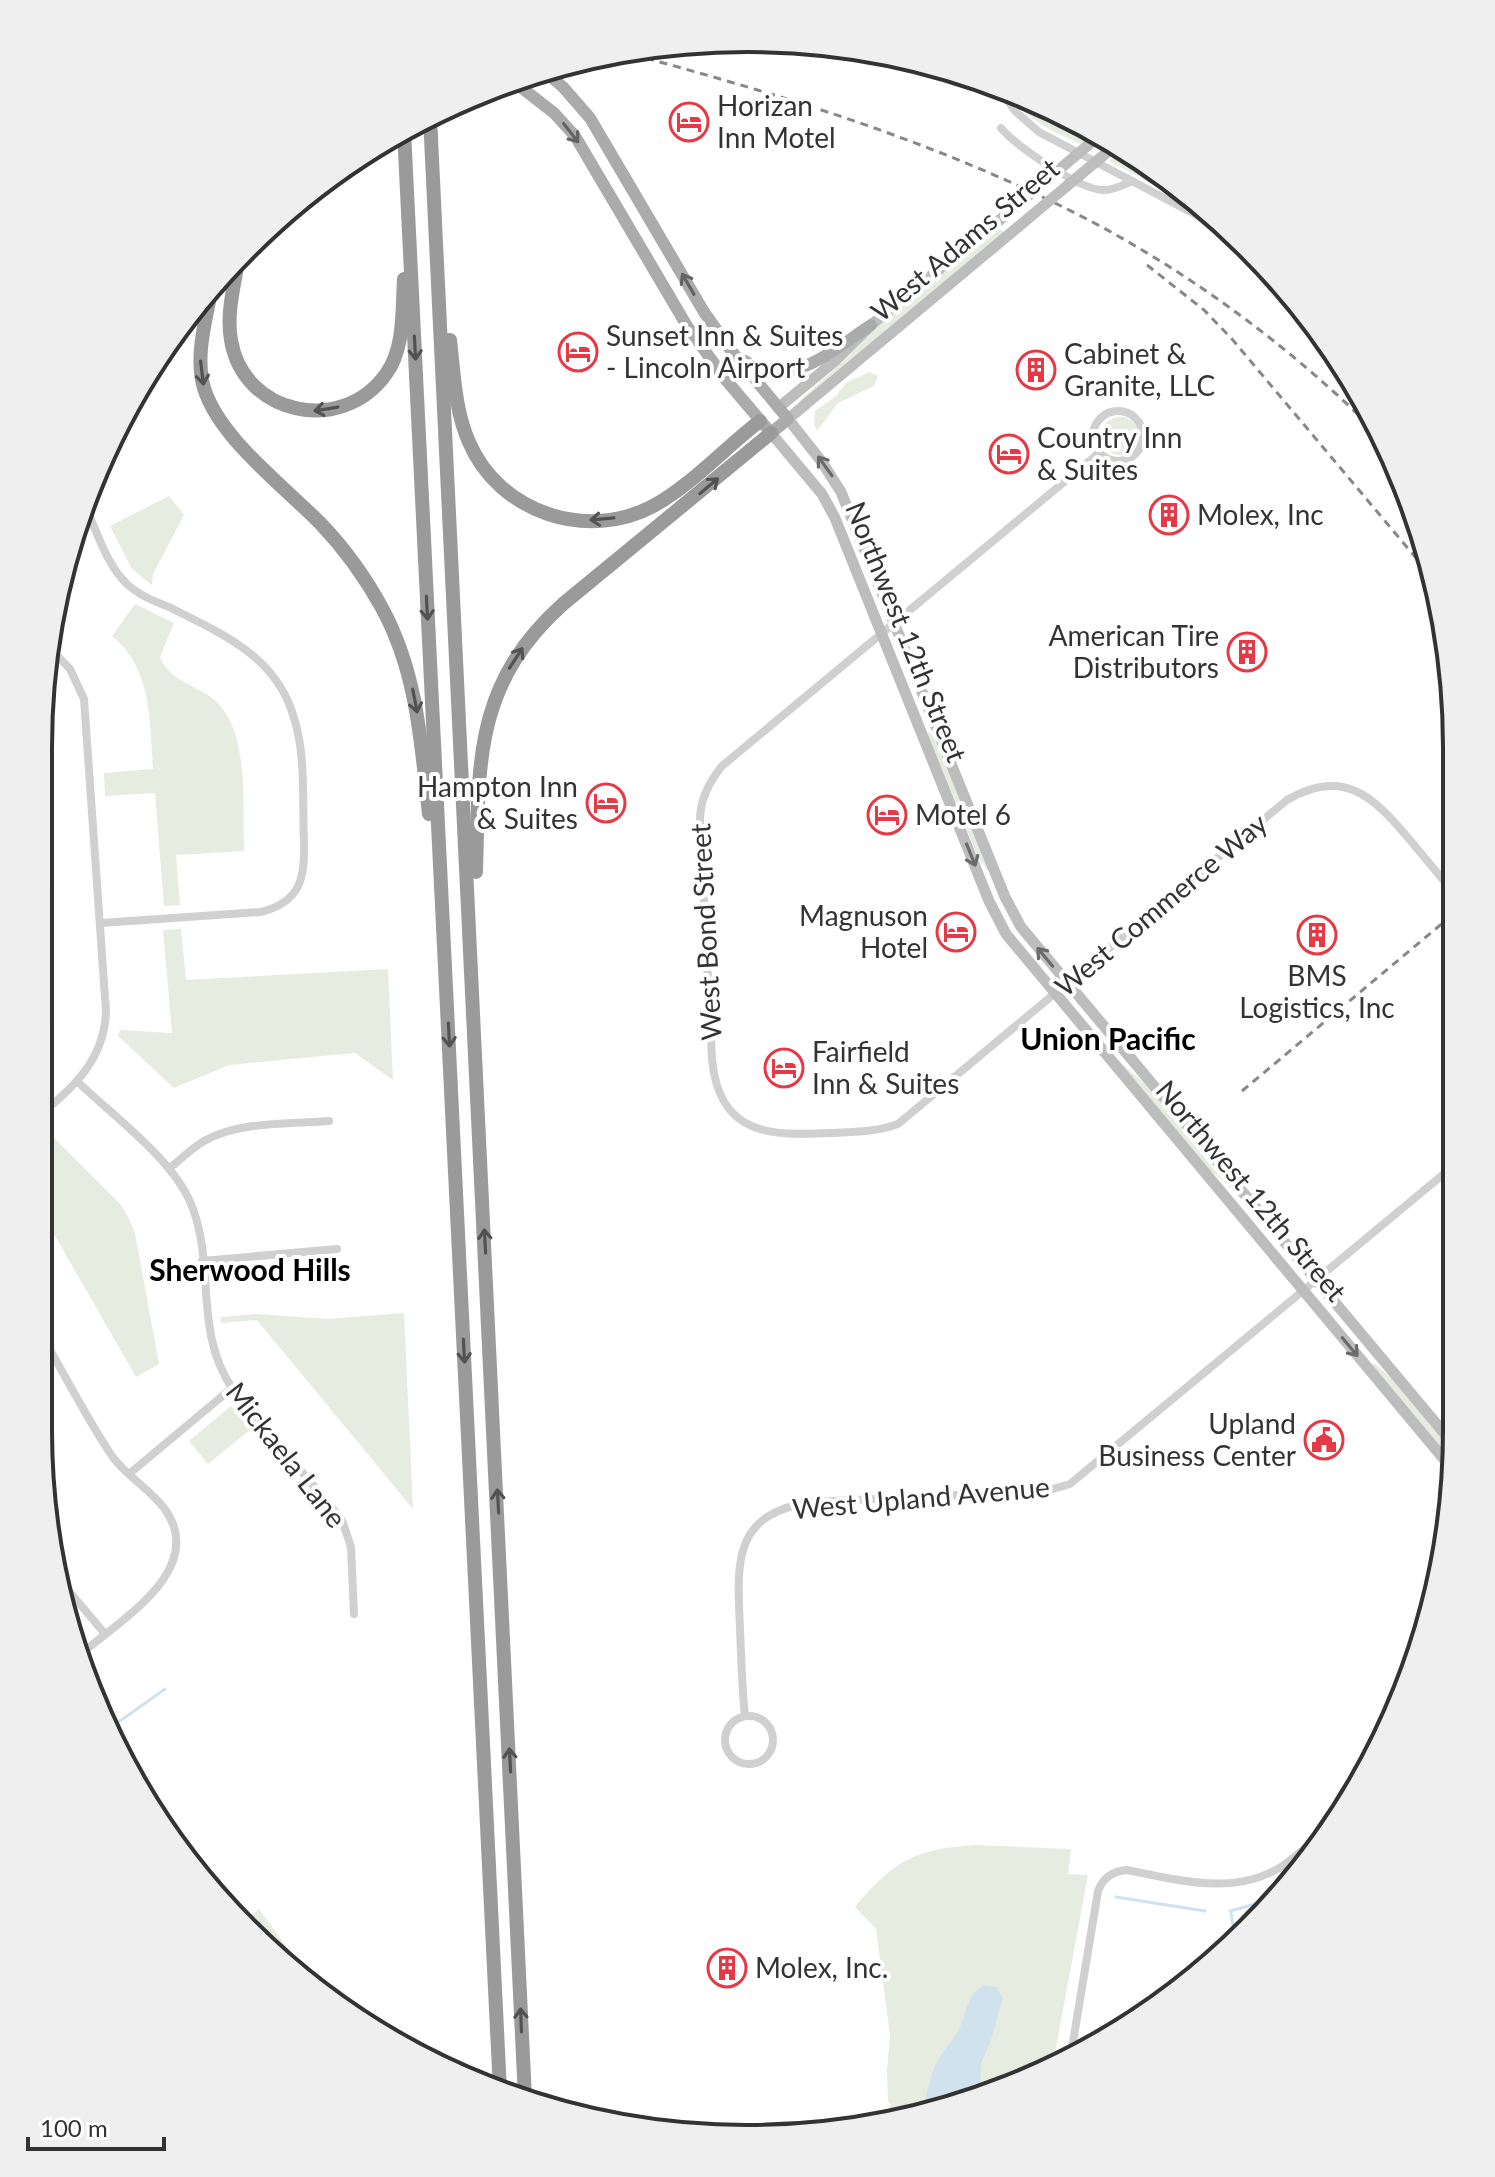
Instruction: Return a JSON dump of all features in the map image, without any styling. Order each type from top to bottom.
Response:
[{"type":"highway","points":[[431,129],[525,2088]]},
{"type":"highway","points":[[405,143],[499,2079]]},
{"type":"highway","points":[[236,277],[229,327],[231,343],[241,368],[257,388],[277,402],[313,412],[337,409],[377,385],[395,356],[401,321],[408,203]]},
{"type":"highway","points":[[436,228],[463,427],[485,471],[517,500],[540,512],[575,521],[610,520],[641,511],[668,496],[760,421]]},
{"type":"highway","points":[[207,310],[200,366],[212,409],[227,431],[349,556],[382,608],[401,650],[419,721],[447,985]]},
{"type":"highway","points":[[473,981],[480,759],[486,726],[503,680],[545,620],[771,433]]},
{"type":"main road","name":"Northwest 12th Street","points":[[554,80],[590,118],[704,312],[730,349],[822,462],[841,492],[1005,897],[1021,927],[1443,1432]]},
{"type":"main road","name":"Northwest 12th Street","points":[[524,89],[542,101],[575,136],[687,326],[720,372],[829,506],[999,923],[1054,994],[1442,1457]]},
{"type":"main road","name":"West Adams Street","points":[[760,421],[1091,143]]},
{"type":"main road","name":"West Adams Street","points":[[771,433],[1107,152]]},
{"type":"main road","points":[[730,349],[752,367],[770,372],[788,371],[821,357],[871,325]]},
{"type":"street","points":[[1009,103],[1039,132],[1189,211]]},
{"type":"street","points":[[1001,128],[1016,145],[1088,186],[1102,191],[1133,181]]},
{"type":"street","points":[[1113,412],[1126,413],[1137,420],[1143,434],[1134,455],[1120,461],[1105,458],[1099,453],[1093,437],[1099,421],[1113,412]]},
{"type":"street","name":"West Bond Street","points":[[748,1124],[723,1099],[713,1075],[701,804],[709,784],[722,766],[1099,453]]},
{"type":"street","points":[[91,518],[126,583],[139,593],[233,639],[265,666],[284,693],[299,741],[303,820],[303,873],[299,886],[278,906],[261,912],[101,923]]},
{"type":"street","points":[[52,1105],[78,1082],[96,1057],[104,1032],[106,1003],[84,699],[70,669],[58,657]]},
{"type":"street","name":"West Commerce Way","points":[[748,1124],[769,1133],[792,1135],[875,1130],[898,1124],[1287,800],[1312,789],[1335,786],[1372,799],[1443,880]]},
{"type":"street","name":"Mickaela Lane","points":[[78,1082],[170,1168],[180,1182],[194,1212],[212,1349],[232,1388],[342,1520],[350,1540],[354,1614]]},
{"type":"street","points":[[170,1168],[192,1149],[218,1134],[329,1121]]},
{"type":"street","name":"West Upland Avenue","points":[[745,1716],[738,1566],[747,1539],[764,1519],[786,1507],[813,1502],[1058,1489],[1080,1477],[1443,1175]]},
{"type":"street","points":[[202,1261],[337,1249]]},
{"type":"street","points":[[52,1353],[113,1456],[166,1511],[172,1521],[176,1545],[171,1568],[159,1587],[88,1648]]},
{"type":"street","points":[[129,1474],[232,1388]]},
{"type":"street","points":[[72,1595],[105,1634]]},
{"type":"street","points":[[745,1716],[761,1719],[771,1731],[772,1748],[761,1761],[753,1764],[738,1762],[731,1757],[725,1743],[732,1722],[745,1716]]},
{"type":"street","points":[[1073,2044],[1098,1891],[1106,1878],[1127,1870],[1201,1884],[1222,1884],[1249,1880],[1283,1865],[1302,1849]]},
{"type":"shaded area","points":[[1022,109],[1086,140],[1081,144]]},
{"type":"shaded area","points":[[1114,157],[1160,188],[1109,161]]},
{"type":"shaded area","points":[[999,228],[1004,233],[797,403],[870,333]]},
{"type":"shaded area","points":[[869,372],[878,376],[874,386],[838,403],[817,431],[815,411],[836,396],[846,383]]},
{"type":"shaded area","points":[[1120,417],[1134,422],[1139,436],[1134,450],[1120,455],[1106,450],[1101,436],[1106,422]]},
{"type":"shaded area","points":[[169,496],[184,515],[153,574],[152,585],[132,569],[110,526]]},
{"type":"shaded area","points":[[135,604],[174,623],[160,657],[164,665],[175,676],[212,698],[224,711],[239,747],[244,851],[176,855],[180,905],[164,906],[155,793],[105,796],[104,773],[153,769],[149,715],[142,680],[125,649],[112,636]]},
{"type":"shaded area","points":[[930,732],[939,745],[988,871],[978,857],[927,733]]},
{"type":"shaded area","points":[[181,929],[186,980],[388,969],[393,1080],[355,1053],[229,1065],[174,1088],[118,1036],[120,1030],[172,1033],[163,930]]},
{"type":"shaded area","points":[[1122,1064],[1145,1084],[1226,1184],[1205,1166]]},
{"type":"shaded area","points":[[52,1136],[121,1205],[135,1233],[159,1364],[136,1377],[52,1230]]},
{"type":"shaded area","points":[[404,1313],[413,1509],[257,1320],[221,1323],[220,1317],[256,1314],[328,1319]]},
{"type":"shaded area","points":[[1374,1363],[1396,1382],[1443,1438],[1443,1449],[1372,1365]]},
{"type":"shaded area","points":[[231,1406],[251,1429],[208,1464],[189,1441]]},
{"type":"shaded area","points":[[955,1847],[1071,1849],[1068,1874],[1088,1875],[1055,2053],[971,2088],[885,2111],[891,2105],[888,2101],[887,2071],[890,2035],[876,1929],[855,1907],[882,1878],[907,1860]]},
{"type":"shaded area","points":[[259,1909],[289,1950],[288,1951],[251,1915]]},
{"type":"water","points":[[984,1985],[996,1987],[1003,1998],[981,2063],[980,2085],[925,2102],[936,2064],[958,2031],[978,1989]]},
{"type":"waterway","points":[[117,1723],[165,1689]]},
{"type":"waterway","points":[[1116,1897],[1205,1911]]},
{"type":"waterway","points":[[1230,1911],[1255,1904]]},
{"type":"waterway","points":[[1231,1912],[1233,1926]]},
{"type":"railway","points":[[649,59],[731,82],[898,136],[1059,205],[1148,254],[1233,310],[1274,341],[1358,414]]},
{"type":"railway","points":[[1147,265],[1204,310],[1232,339],[1416,558]]},
{"type":"railway","points":[[1242,1091],[1443,923]]},
{"type":"place","name":"Horizan Inn Motel","points":[[689,122]]},
{"type":"place","name":"Sunset Inn & Suites - Lincoln Airport","points":[[578,352]]},
{"type":"place","name":"Cabinet & Granite, LLC","points":[[1036,370]]},
{"type":"place","name":"Country Inn & Suites","points":[[1009,454]]},
{"type":"place","name":"Molex, Inc","points":[[1169,515]]},
{"type":"place","name":"American Tire Distributors","points":[[1247,652]]},
{"type":"place","name":"Hampton Inn & Suites","points":[[606,803]]},
{"type":"place","name":"Motel 6","points":[[887,815]]},
{"type":"place","name":"Magnuson Hotel","points":[[956,932]]},
{"type":"place","name":"BMS Logistics, Inc","points":[[1317,935]]},
{"type":"place","name":"Fairfield Inn & Suites","points":[[784,1068]]},
{"type":"place","name":"Upland Business Center","points":[[1324,1440]]},
{"type":"place","name":"Molex, Inc.","points":[[727,1968]]},
{"type":"district","name":"Union Pacific","points":[[1108,1040]]},
{"type":"district","name":"Sherwood Hills","points":[[250,1271]]}]
